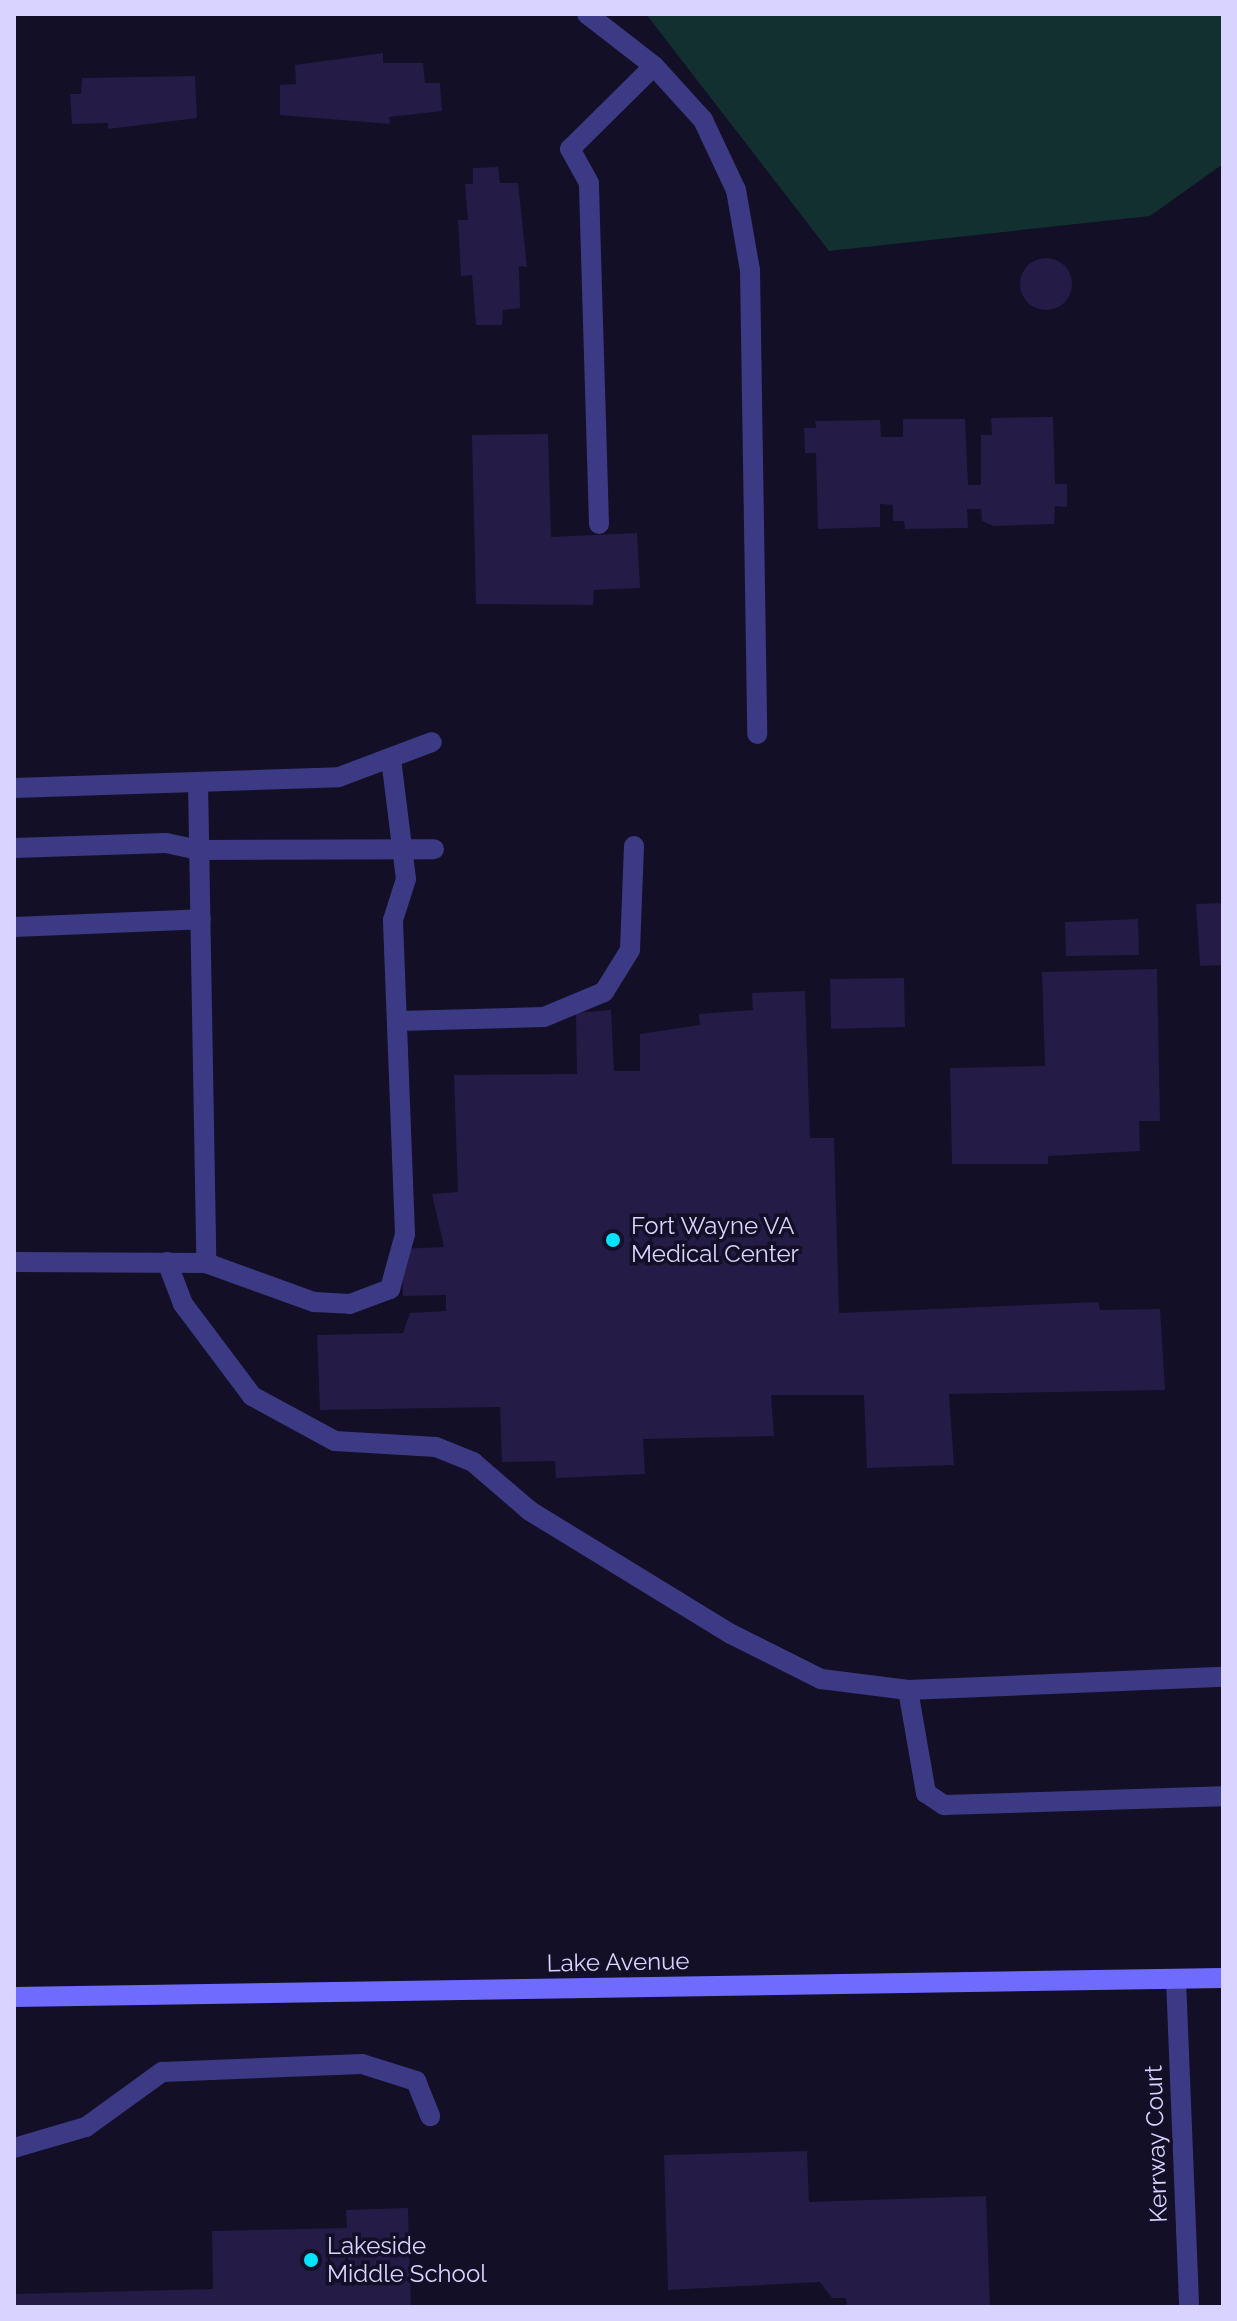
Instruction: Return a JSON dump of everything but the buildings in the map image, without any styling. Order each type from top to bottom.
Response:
[{"type":"main road","name":"Lake Avenue","points":[[14,1997],[1223,1978]]},
{"type":"street","points":[[587,14],[654,66],[703,120],[736,190],[750,270],[757,734]]},
{"type":"street","points":[[599,524],[589,183],[570,149],[654,66]]},
{"type":"street","points":[[14,788],[339,777],[432,742]]},
{"type":"street","points":[[14,1262],[206,1263],[314,1302],[350,1304],[390,1289],[405,1234],[393,920],[406,879],[406,845],[391,758]]},
{"type":"street","points":[[198,782],[206,1263]]},
{"type":"street","points":[[14,848],[166,843],[198,850],[406,845],[434,849]]},
{"type":"street","points":[[399,1021],[544,1017],[604,992],[630,950],[634,846]]},
{"type":"street","points":[[14,927],[201,919]]},
{"type":"street","points":[[167,1262],[183,1304],[252,1396],[304,1429],[368,1447],[436,1447],[473,1462],[530,1511],[731,1634],[821,1679],[908,1690],[1223,1677]]},
{"type":"street","points":[[908,1690],[926,1793],[944,1805],[1223,1796]]},
{"type":"street","name":"Kerrway Court","points":[[1176,1979],[1189,2307]]},
{"type":"street","points":[[14,2148],[86,2127],[162,2072],[362,2064],[416,2081],[429,2098],[430,2116]]},
{"type":"green space","points":[[646,14],[1223,14],[1223,164],[1150,216],[829,251]]},
{"type":"place","name":"Fort Wayne VA Medical Center","points":[[613,1240]]},
{"type":"place","name":"Lakeside Middle School","points":[[311,2260]]}]
